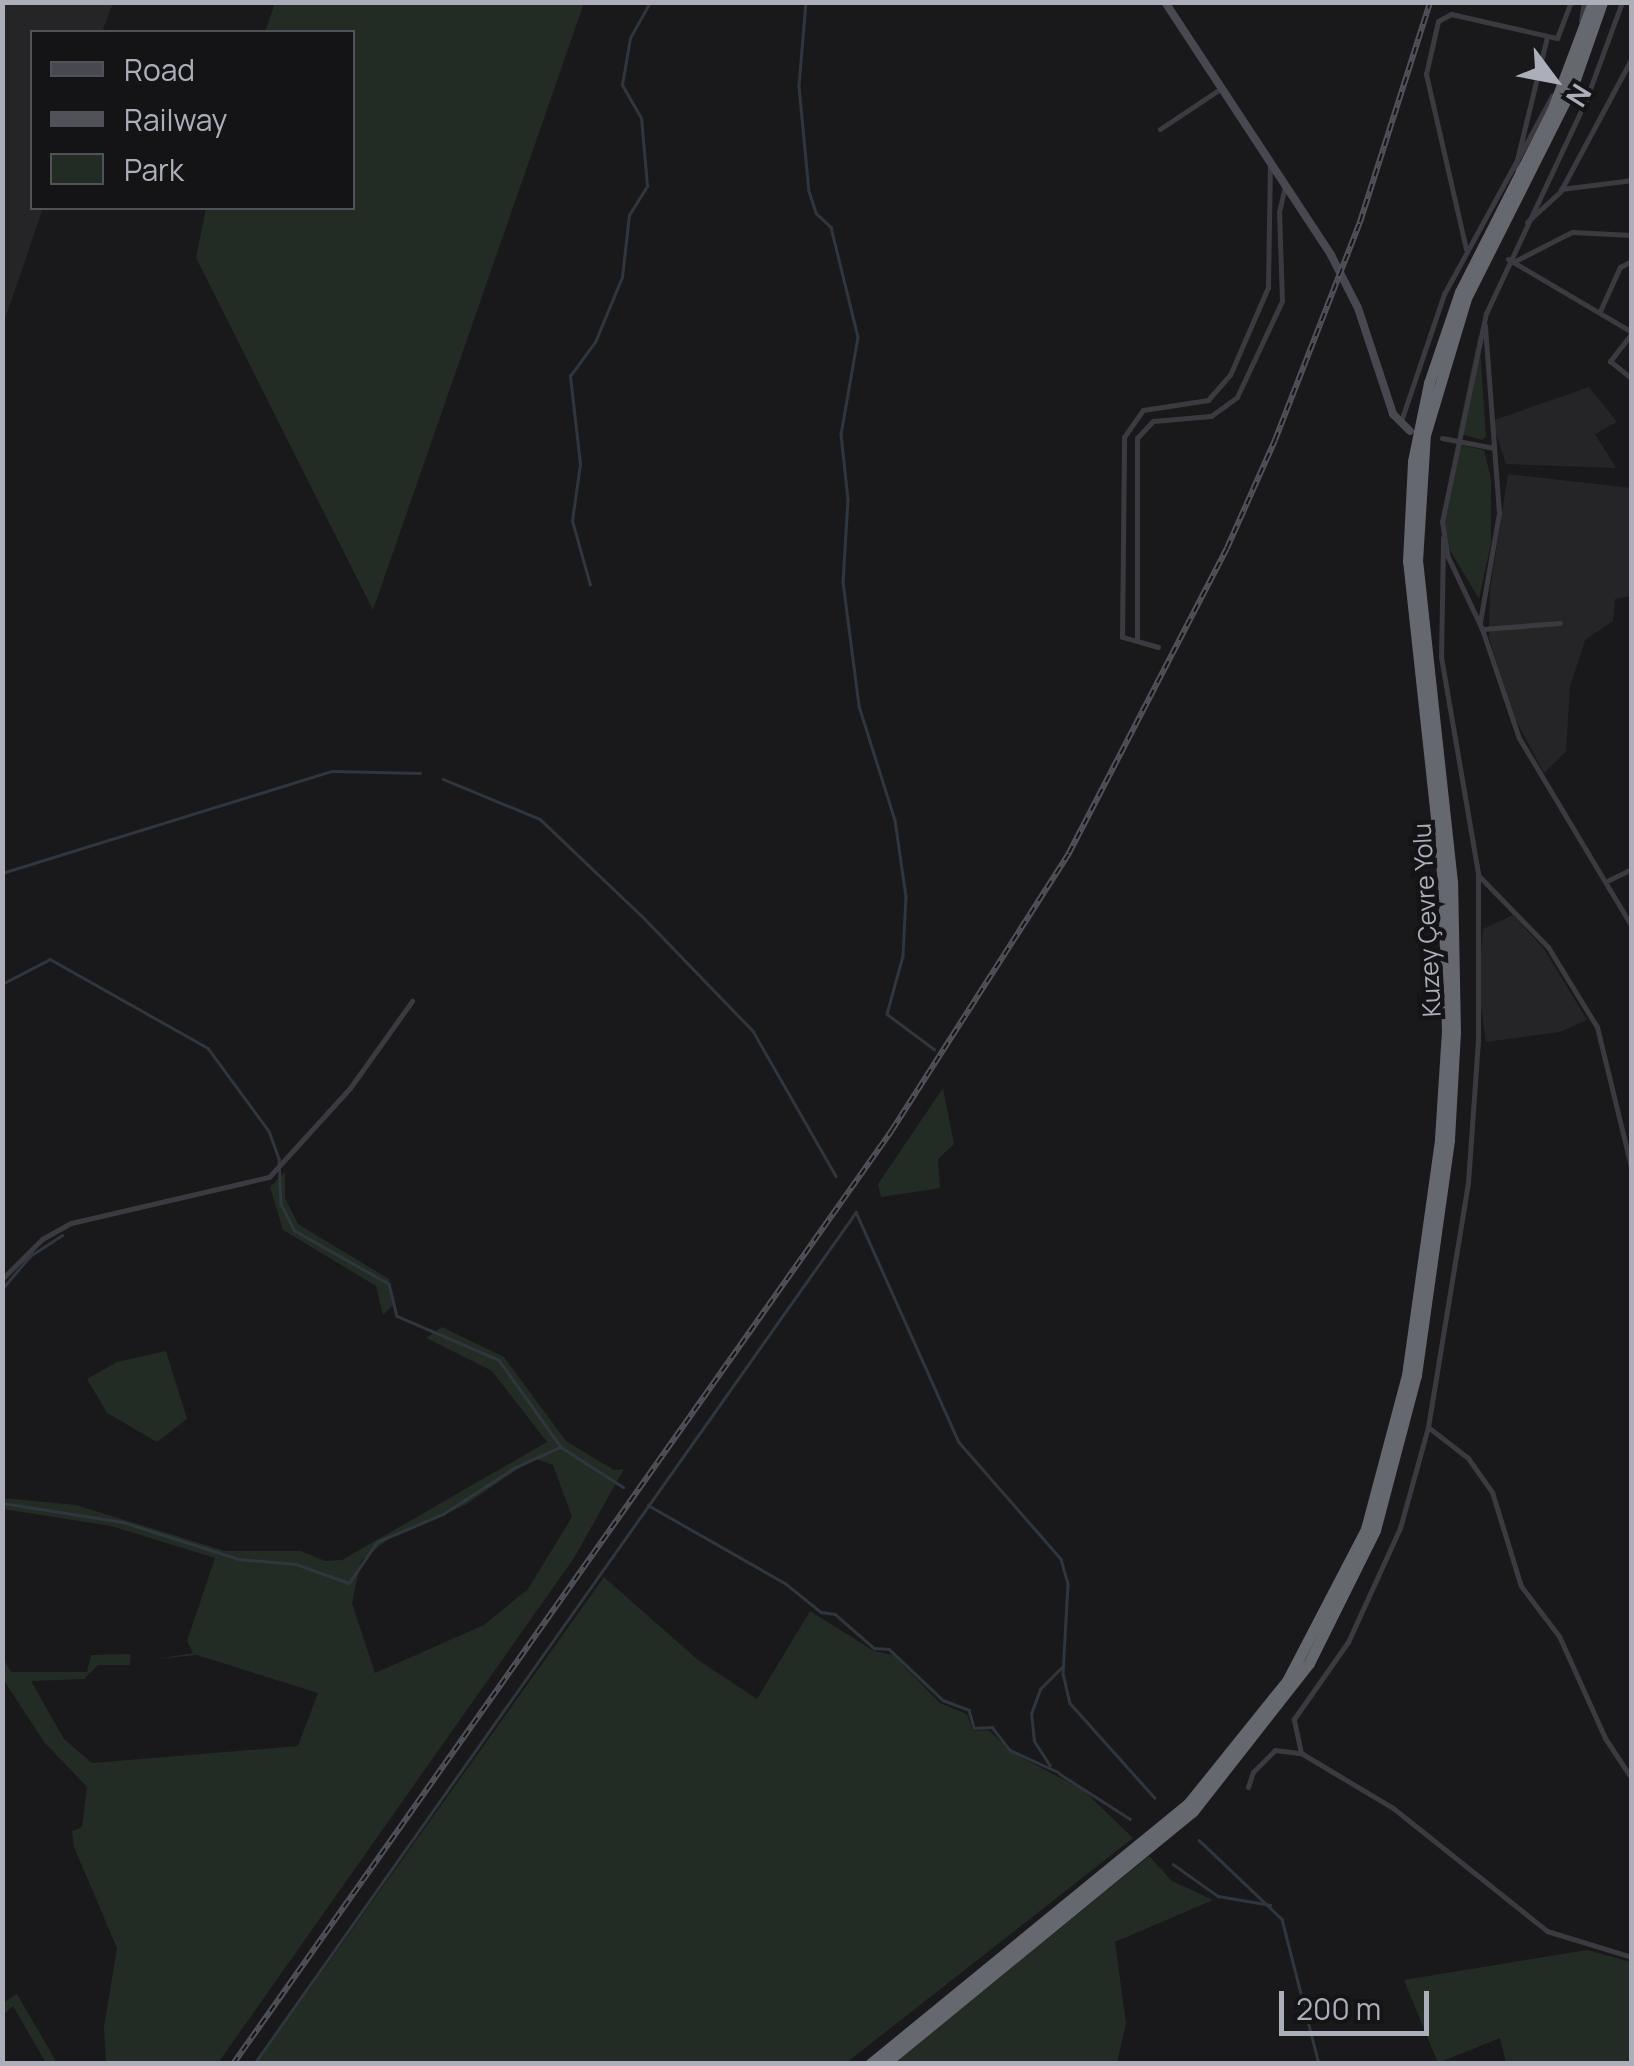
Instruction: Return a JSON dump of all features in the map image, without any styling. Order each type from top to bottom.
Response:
[{"type":"highway","name":"Kuzey Çevre Yolu","points":[[1190,1807],[1271,1704],[1317,1634],[1366,1529],[1397,1428],[1440,1139],[1447,1003],[1444,882],[1408,561],[1413,461],[1428,384],[1460,292],[1552,111],[1593,2]]},
{"type":"highway","name":"Kuzey Çevre Yolu","points":[[1190,1807],[1277,1710],[1324,1638],[1375,1530],[1405,1431],[1449,1139],[1455,1032],[1452,882],[1417,561],[1423,448],[1466,298],[1573,85],[1602,2]]},
{"type":"highway","points":[[870,2064],[930,2021],[1190,1807]]},
{"type":"highway","points":[[884,2064],[930,2021]]},
{"type":"street","points":[[1165,2],[1220,90],[1286,183],[1350,290],[1400,424],[1410,430]]},
{"type":"street","points":[[1466,251],[1426,74],[1438,21],[1450,14],[1557,38],[1571,2]]},
{"type":"street","points":[[1400,424],[1444,294],[1515,168],[1567,62],[1584,2]]},
{"type":"street","points":[[1301,1754],[1294,1719],[1348,1642],[1396,1539],[1428,1427],[1468,1183],[1478,873],[1441,657],[1443,536],[1454,440],[1486,313],[1586,100],[1622,2]]},
{"type":"street","points":[[1515,168],[1548,36]]},
{"type":"street","points":[[1525,224],[1561,189],[1632,58]]},
{"type":"street","points":[[1160,129],[1220,90]]},
{"type":"street","points":[[1158,647],[1122,637],[1118,508],[1125,433],[1152,406],[1213,398],[1230,375],[1268,287],[1271,160]]},
{"type":"street","points":[[1561,189],[1632,180]]},
{"type":"street","points":[[1137,641],[1137,438],[1161,418],[1216,414],[1239,393],[1282,301],[1279,212],[1286,183]]},
{"type":"street","points":[[1510,261],[1568,234],[1632,235]]},
{"type":"street","points":[[1510,261],[1632,333],[1610,362],[1632,379]]},
{"type":"street","points":[[1599,312],[1620,268],[1632,261]]},
{"type":"street","points":[[1481,626],[1497,545],[1494,448],[1484,380],[1486,313]]},
{"type":"street","points":[[1442,438],[1494,448]]},
{"type":"street","points":[[1443,536],[1526,750],[1609,880],[1632,926]]},
{"type":"street","points":[[1481,626],[1560,624]]},
{"type":"street","points":[[1609,880],[1632,868]]},
{"type":"street","points":[[1478,873],[1548,947],[1597,1027],[1632,1171]]},
{"type":"street","points":[[2,1278],[36,1244],[71,1224],[269,1177],[367,1067],[412,1001]]},
{"type":"street","points":[[1428,1427],[1460,1450],[1492,1492],[1508,1528],[1521,1586],[1559,1636],[1605,1738],[1632,1779]]},
{"type":"street","points":[[1248,1787],[1253,1772],[1275,1750],[1301,1754],[1393,1808],[1546,1932],[1632,1957]]},
{"type":"shaded area","points":[[3,2],[113,3],[103,30],[30,30],[30,210],[42,210],[3,325]]},
{"type":"shaded area","points":[[1589,387],[1617,422],[1595,434],[1616,468],[1506,464],[1492,421]]},
{"type":"shaded area","points":[[1508,474],[1631,488],[1631,596],[1615,599],[1613,621],[1585,640],[1570,687],[1566,751],[1544,773],[1512,713],[1489,638],[1490,590]]},
{"type":"shaded area","points":[[1513,915],[1544,949],[1587,1020],[1560,1032],[1486,1042],[1478,985],[1483,929]]},
{"type":"green space","points":[[275,3],[584,3],[373,610],[196,258],[206,210],[355,210],[355,30],[266,30]]},
{"type":"green space","points":[[1479,333],[1486,437],[1482,440],[1458,433]]},
{"type":"green space","points":[[1461,445],[1484,450],[1491,479],[1491,543],[1479,599],[1450,550],[1444,519]]},
{"type":"green space","points":[[943,1088],[954,1144],[938,1159],[940,1188],[881,1197],[878,1184]]},
{"type":"green space","points":[[285,1172],[285,1198],[298,1224],[389,1279],[395,1303],[383,1315],[376,1286],[283,1230],[270,1187]]},
{"type":"green space","points":[[442,1327],[504,1357],[566,1441],[614,1470],[624,1469],[574,1558],[218,2063],[106,2063],[104,2027],[117,1948],[74,1847],[72,1831],[82,1827],[87,1787],[44,1742],[3,1679],[3,1658],[11,1672],[87,1672],[91,1655],[131,1654],[130,1665],[98,1665],[84,1679],[31,1681],[64,1739],[92,1763],[298,1746],[318,1693],[197,1655],[158,1659],[193,1653],[187,1641],[215,1558],[111,1526],[3,1509],[3,1498],[76,1505],[225,1551],[301,1551],[325,1561],[342,1560],[547,1442],[492,1371],[426,1338]],"holes":[[[534,1458],[553,1465],[572,1517],[528,1589],[484,1625],[375,1673],[352,1603],[361,1561],[391,1537],[465,1505]]]},
{"type":"green space","points":[[166,1351],[187,1419],[157,1442],[107,1413],[87,1379],[117,1362]]},
{"type":"green space","points":[[604,1577],[698,1660],[757,1699],[810,1611],[874,1651],[893,1655],[940,1703],[967,1714],[973,1731],[989,1730],[1010,1751],[1083,1790],[1133,1838],[846,2063],[257,2063]]},
{"type":"green space","points":[[1149,1856],[1172,1881],[1213,1900],[1115,1942],[1126,2023],[1117,2063],[894,2063]]},
{"type":"green space","points":[[1587,1950],[1631,1962],[1631,2063],[1506,2063],[1500,2038],[1438,2063],[1404,1980]]},
{"type":"green space","points":[[17,1994],[57,2063],[46,2063],[13,2006],[3,2015],[3,2003]]},
{"type":"waterway","points":[[590,585],[572,521],[580,464],[570,376],[595,342],[622,277],[629,215],[647,186],[641,118],[622,85],[630,38],[650,2]]},
{"type":"waterway","points":[[806,2],[799,86],[809,191],[816,213],[831,227],[858,337],[841,434],[848,499],[843,582],[859,706],[895,820],[906,896],[903,956],[887,1014],[934,1049]]},
{"type":"waterway","points":[[2,873],[332,771],[420,773]]},
{"type":"waterway","points":[[443,779],[540,819],[645,919],[753,1031],[836,1176]]},
{"type":"waterway","points":[[2,984],[50,959],[208,1048],[269,1131],[279,1159],[281,1204],[294,1230],[389,1284],[397,1316],[499,1360],[561,1447],[623,1487]]},
{"type":"waterway","points":[[254,2064],[856,1212],[959,1442],[1061,1559],[1068,1584],[1063,1673],[1070,1703],[1155,1798]]},
{"type":"waterway","points":[[2,1289],[30,1256],[62,1235]]},
{"type":"waterway","points":[[2,1503],[123,1522],[239,1559],[296,1564],[349,1583],[377,1542],[443,1514],[514,1468],[560,1447]]},
{"type":"waterway","points":[[648,1505],[785,1583],[821,1612],[835,1614],[874,1648],[889,1649],[943,1700],[969,1710],[974,1728],[992,1727],[1010,1750],[1058,1772]]},
{"type":"waterway","points":[[1050,1766],[1034,1741],[1031,1714],[1040,1689],[1063,1666]]},
{"type":"waterway","points":[[1060,1774],[1130,1819]]},
{"type":"waterway","points":[[1199,1840],[1282,1919],[1319,2064]]},
{"type":"waterway","points":[[1173,1864],[1218,1896],[1270,1905]]},
{"type":"railway","points":[[233,2064],[892,1130],[1069,853],[1227,548],[1275,440],[1360,222],[1430,2]]}]
